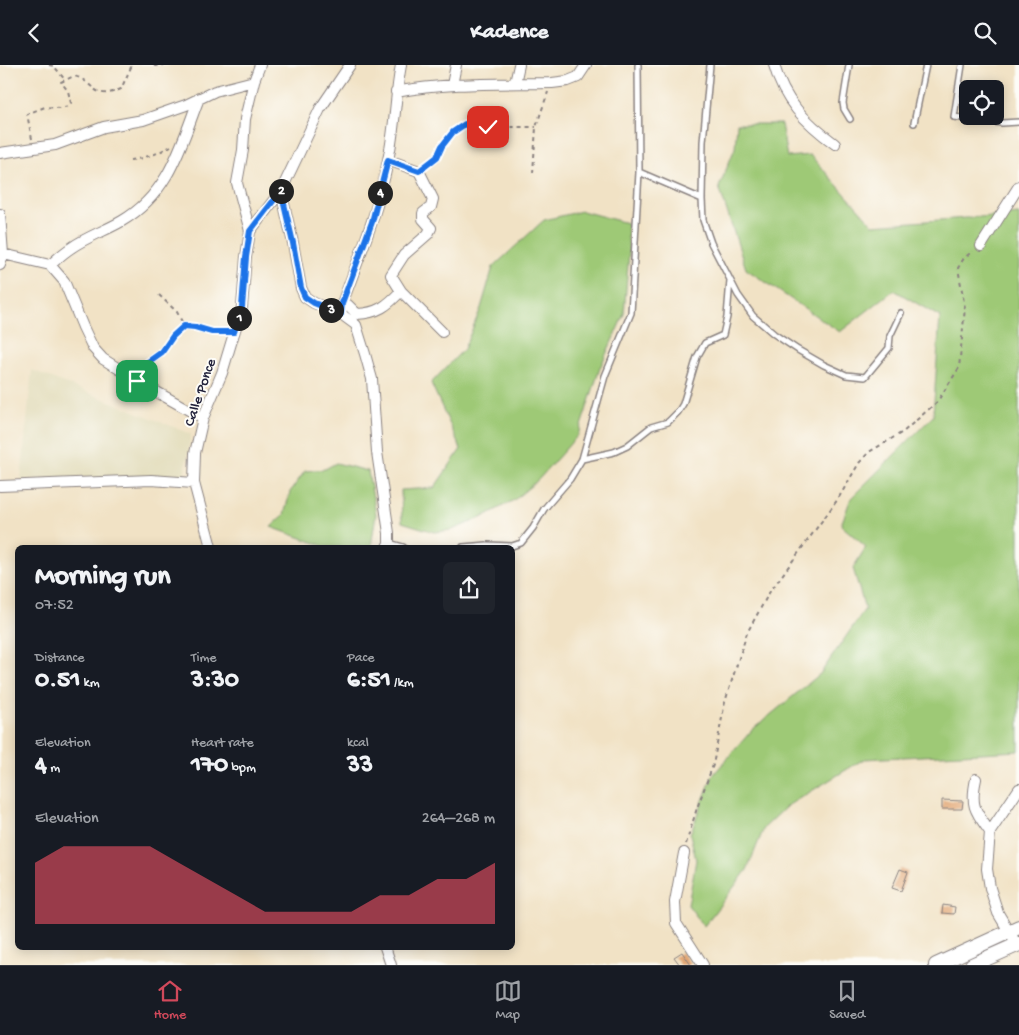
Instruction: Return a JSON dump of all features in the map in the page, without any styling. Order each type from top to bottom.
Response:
[{"type":"street","points":[[250,231],[238,183],[245,119],[260,65]]},
{"type":"street","name":"Calle Ponce","points":[[210,545],[194,483],[195,453],[203,418],[222,373],[242,307],[250,231],[281,191],[320,109],[350,65]]},
{"type":"street","points":[[342,309],[372,222],[388,160],[396,92],[402,65]]},
{"type":"street","points":[[452,85],[456,65]]},
{"type":"street","points":[[515,83],[519,65]]},
{"type":"street","points":[[396,92],[419,87],[568,81],[578,77],[586,65]]},
{"type":"street","points":[[774,65],[779,83],[800,115],[812,128],[835,144]]},
{"type":"street","points":[[0,153],[56,145],[104,127],[143,120],[186,105],[215,91],[254,81]]},
{"type":"street","points":[[50,265],[71,247],[122,221],[152,198],[167,176],[199,98]]},
{"type":"street","points":[[388,160],[419,171],[433,199],[431,207],[423,213],[423,219],[430,228],[428,234],[404,255],[391,275],[401,291],[442,332]]},
{"type":"street","points":[[981,246],[1019,186]]},
{"type":"street","points":[[281,191],[301,288],[305,297],[314,303],[342,309],[356,325],[372,379],[377,452],[388,545]]},
{"type":"street","points":[[0,214],[3,254],[0,265]]},
{"type":"street","points":[[3,254],[50,265],[64,281],[93,348],[103,359],[137,381],[203,418]]},
{"type":"street","points":[[342,309],[348,305],[357,314],[372,313],[392,300],[401,291]]},
{"type":"street","points":[[0,486],[151,480],[194,483]]},
{"type":"street","points":[[976,779],[973,799],[976,813],[990,832]]},
{"type":"street","points":[[972,965],[1018,945],[1015,930],[998,913],[990,888],[987,869],[990,832],[1019,789]]},
{"type":"street","points":[[684,853],[675,902],[676,923],[702,965]]},
{"type":"street","points":[[936,965],[1015,930]]},
{"type":"street","points":[[386,950],[391,965]]},
{"type":"lane","points":[[515,545],[521,543],[544,509],[570,479],[582,459],[605,376],[631,313],[639,172],[638,65]]},
{"type":"lane","points":[[710,65],[703,142],[703,219],[710,243],[738,295],[753,316],[798,351],[846,375],[865,377],[889,348],[890,336],[901,313]]},
{"type":"lane","points":[[849,65],[843,103],[850,119]]},
{"type":"lane","points":[[914,123],[926,65]]},
{"type":"lane","points":[[962,65],[954,117],[1002,123],[1019,122]]},
{"type":"lane","points":[[639,172],[702,199]]},
{"type":"lane","points":[[582,459],[614,452],[627,446],[651,427],[668,422],[678,412],[683,404],[696,357],[705,343],[723,335],[727,322],[730,280]]},
{"type":"path","points":[[50,65],[54,66],[65,80]]},
{"type":"path","points":[[34,148],[27,115],[45,107],[60,108],[69,106],[71,103],[68,91],[61,82],[74,75],[82,77],[87,81],[91,89],[112,93],[121,89],[132,65]]},
{"type":"path","points":[[154,65],[163,65]]},
{"type":"path","points":[[533,173],[536,127],[552,83]]},
{"type":"path","points":[[419,171],[437,157],[442,146],[453,132],[465,124],[488,127],[536,127]]},
{"type":"path","points":[[130,160],[158,154],[184,138]]},
{"type":"path","points":[[684,853],[696,808],[713,765],[725,702],[747,633],[769,593],[838,499],[859,463],[869,453],[903,432],[937,402],[959,368],[965,308],[958,268],[964,258],[981,246]]},
{"type":"path","points":[[159,295],[177,312],[184,326]]},
{"type":"path","points":[[137,381],[148,362],[162,352],[173,336],[184,326],[212,332],[234,332]]},
{"type":"shaded area","points":[[32,370],[191,434],[184,476],[21,480]]},
{"type":"green space","points":[[737,124],[781,124],[787,157],[810,155],[873,225],[1019,214],[1019,751],[864,759],[787,806],[764,828],[747,870],[704,926],[688,905],[696,860],[690,834],[713,775],[752,730],[820,674],[865,609],[853,568],[866,547],[841,525],[851,498],[933,416],[940,317],[894,290],[840,332],[746,269],[719,187],[735,148]]},
{"type":"green space","points":[[582,211],[627,223],[629,253],[624,314],[600,368],[578,435],[539,479],[514,500],[481,518],[452,530],[434,532],[402,522],[401,490],[434,488],[461,449],[431,383],[464,349],[481,308],[493,267],[544,220]]},
{"type":"green space","points":[[336,463],[368,471],[376,514],[371,545],[320,545],[271,527],[284,515],[290,492],[305,471],[325,469]]},
{"type":"building","points":[[942,800],[963,801],[962,809],[942,809]]},
{"type":"building","points":[[900,869],[908,872],[901,891],[892,888]]},
{"type":"building","points":[[943,905],[955,907],[954,914],[942,913]]},
{"type":"building","points":[[682,952],[691,965],[680,965],[674,957]]},
{"type":"route","points":[[137,381],[148,362],[162,352],[173,336],[184,326],[212,332],[234,332],[242,307],[250,231],[281,191],[293,243],[299,281],[305,297],[314,303],[341,314],[342,303],[372,222],[388,160],[419,171],[437,157],[442,146],[453,132],[465,124],[488,127]]}]
